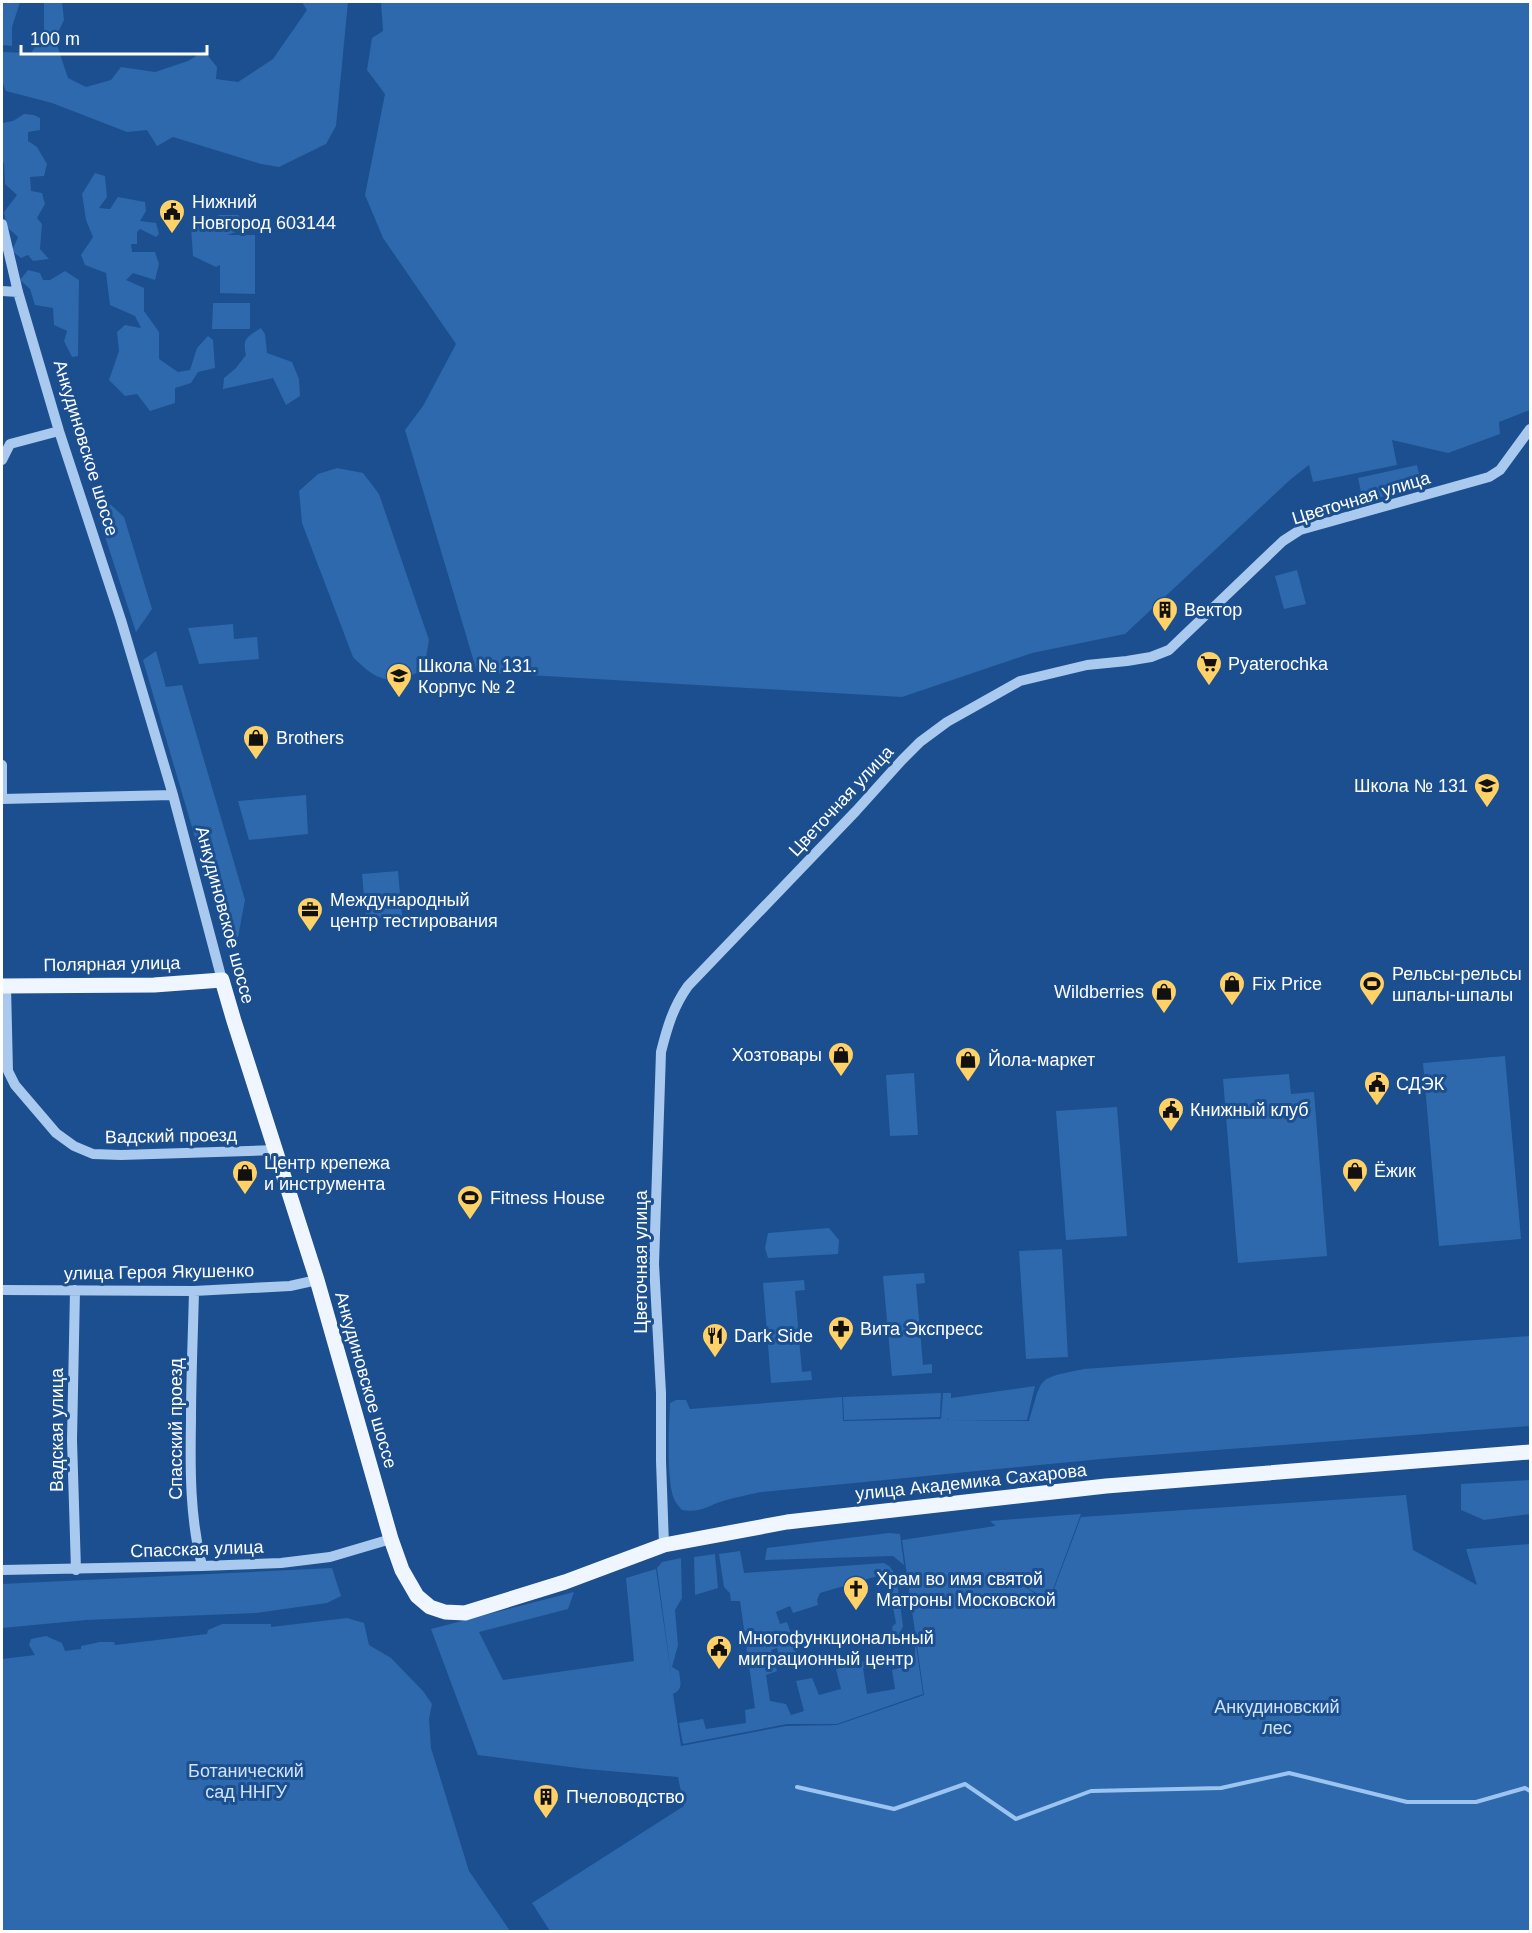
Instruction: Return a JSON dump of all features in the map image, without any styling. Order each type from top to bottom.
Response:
[{"type":"main road","name":"Полярная улица","points":[[4,986],[154,985],[222,980]]},
{"type":"main road","name":"Анкудиновское шоссе","points":[[222,980],[317,1280],[391,1539],[402,1570],[417,1596],[430,1607]]},
{"type":"main road","name":"улица Академика Сахарова","points":[[430,1607],[445,1612],[465,1613],[565,1582],[664,1545],[793,1521],[1106,1486],[1530,1452]]},
{"type":"street","name":"Анкудиновское шоссе","points":[[2,224],[18,291],[59,431],[120,620],[172,795],[222,980]]},
{"type":"street","points":[[2,291],[18,291]]},
{"type":"street","name":"Цветочная улица","points":[[664,1545],[661,1393],[654,1264],[661,1052],[674,1009],[688,986],[902,760],[920,742],[947,722],[1020,681],[1087,665],[1150,657],[1169,650],[1283,541],[1300,530],[1489,477],[1500,470],[1530,429]]},
{"type":"street","points":[[2,460],[10,444],[59,431]]},
{"type":"street","points":[[2,765],[2,799],[172,795]]},
{"type":"street","name":"Вадский проезд","points":[[4,986],[8,1071],[15,1085],[56,1132],[74,1146],[93,1154],[121,1155],[276,1150]]},
{"type":"street","name":"улица Героя Якушенко","points":[[2,1290],[194,1291],[290,1286],[317,1280]]},
{"type":"street","name":"Вадская улица","points":[[75,1290],[72,1440],[76,1570]]},
{"type":"street","name":"Спасский проезд","points":[[194,1291],[190,1482],[195,1537],[202,1566]]},
{"type":"street","name":"Спасская улица","points":[[2,1570],[76,1570],[281,1563],[330,1557],[391,1539]]},
{"type":"green space","points":[[2,2],[20,2],[12,27],[12,46],[2,45]]},
{"type":"green space","points":[[44,2],[62,2],[64,20],[55,39],[68,78],[86,87],[111,80],[121,67],[155,72],[188,61],[204,51],[217,67],[216,79],[238,82],[273,59],[307,10],[302,2],[348,2],[336,126],[326,144],[279,167],[261,164],[173,137],[157,146],[147,130],[127,132],[52,103],[6,91],[2,81],[2,52],[31,53],[44,34]]},
{"type":"green space","points":[[381,2],[1530,2],[1530,410],[1499,422],[1500,434],[1448,453],[1392,440],[1397,465],[1313,482],[1309,465],[1291,479],[1125,634],[1032,653],[902,697],[477,672],[405,430],[423,406],[456,344],[383,238],[365,195],[385,94],[367,70],[372,38],[383,31]]},
{"type":"green space","points":[[24,114],[40,118],[40,130],[28,132],[28,141],[37,147],[47,164],[44,176],[30,177],[31,191],[42,193],[45,204],[37,218],[42,224],[40,249],[49,259],[33,261],[28,255],[21,258],[12,251],[18,237],[7,227],[4,212],[17,195],[5,184],[2,161],[2,123],[13,121]]},
{"type":"green space","points":[[95,173],[105,176],[107,197],[99,208],[110,209],[118,197],[145,202],[146,211],[140,221],[156,223],[159,234],[156,237],[140,229],[137,232],[137,244],[131,244],[132,252],[155,252],[159,264],[155,280],[133,273],[126,280],[144,288],[144,311],[159,332],[159,359],[178,372],[190,370],[197,348],[208,336],[213,340],[215,368],[198,372],[191,383],[175,388],[175,403],[150,411],[137,394],[125,396],[109,380],[119,351],[117,332],[125,325],[141,328],[135,316],[110,305],[106,273],[85,265],[81,255],[93,237],[86,220],[82,194]]},
{"type":"green space","points":[[219,215],[238,215],[247,222],[242,230],[227,235],[255,235],[255,294],[220,293],[220,265],[216,267],[193,256],[191,227],[209,222]]},
{"type":"green space","points":[[28,270],[40,273],[43,280],[50,280],[65,271],[79,280],[78,356],[72,357],[64,341],[67,331],[54,325],[53,308],[35,305],[30,289],[20,280]]},
{"type":"green space","points":[[213,303],[250,303],[250,329],[212,329]]},
{"type":"green space","points":[[261,328],[265,334],[267,353],[292,362],[299,379],[300,396],[286,405],[273,378],[223,389],[224,378],[246,355],[245,341]]},
{"type":"green space","points":[[1417,465],[1422,488],[1363,501],[1358,478]]},
{"type":"green space","points":[[337,468],[363,473],[379,494],[429,640],[424,669],[413,675],[394,680],[378,677],[353,657],[302,523],[299,491],[318,474]]},
{"type":"green space","points":[[109,503],[124,517],[152,609],[136,632],[97,512]]},
{"type":"green space","points":[[1297,570],[1306,604],[1284,609],[1275,576]]},
{"type":"green space","points":[[233,624],[234,639],[257,637],[259,659],[199,664],[188,628]]},
{"type":"green space","points":[[156,651],[166,687],[182,685],[245,900],[238,937],[223,933],[143,660]]},
{"type":"green space","points":[[306,795],[308,834],[249,840],[238,801]]},
{"type":"green space","points":[[398,871],[402,916],[366,919],[362,874]]},
{"type":"green space","points":[[1505,1056],[1521,1239],[1439,1246],[1423,1063]]},
{"type":"green space","points":[[914,1073],[918,1135],[890,1136],[886,1075]]},
{"type":"green space","points":[[1289,1074],[1291,1094],[1314,1092],[1327,1256],[1238,1263],[1223,1079]]},
{"type":"green space","points":[[1117,1107],[1127,1236],[1066,1240],[1056,1111]]},
{"type":"green space","points":[[829,1228],[839,1240],[838,1254],[768,1258],[765,1248],[768,1233]]},
{"type":"green space","points":[[1062,1249],[1068,1357],[1026,1359],[1019,1251]]},
{"type":"green space","points":[[924,1273],[925,1283],[916,1284],[923,1365],[932,1364],[932,1373],[892,1376],[883,1276]]},
{"type":"green space","points":[[804,1280],[805,1290],[795,1291],[802,1372],[811,1371],[812,1380],[771,1383],[763,1283]]},
{"type":"green space","points":[[1530,1336],[1530,1426],[1112,1458],[761,1492],[694,1511],[682,1510],[671,1490],[670,1403],[676,1400],[686,1400],[690,1409],[842,1397],[843,1421],[941,1419],[943,1393],[951,1393],[951,1398],[1035,1386],[1027,1420],[949,1420],[949,1418],[948,1420],[1029,1421],[1043,1382],[1057,1375],[1084,1369]]},
{"type":"green space","points":[[941,1393],[940,1417],[844,1420],[843,1397]]},
{"type":"green space","points":[[1530,1480],[1530,1514],[1484,1520],[1461,1510],[1461,1484]]},
{"type":"green space","name":"Анкудиновский лес","points":[[1406,1495],[1413,1550],[1477,1585],[1466,1549],[1530,1544],[1530,1931],[550,1931],[532,1903],[684,1806],[678,1777],[586,1769],[478,1755],[431,1629],[574,1592],[568,1609],[479,1632],[503,1680],[634,1661],[626,1578],[656,1569],[672,1681],[657,1568],[662,1562],[681,1558],[682,1598],[675,1610],[678,1645],[672,1667],[679,1671],[680,1687],[673,1694],[681,1746],[786,1726],[837,1725],[924,1695],[902,1540],[996,1526],[990,1521],[1081,1514],[1049,1600],[1018,1583],[1049,1602],[1081,1517]]},
{"type":"green space","points":[[889,1533],[900,1534],[904,1565],[893,1556],[765,1560],[767,1548]]},
{"type":"green space","points":[[740,1551],[744,1573],[884,1563],[896,1575],[903,1626],[899,1635],[894,1639],[892,1627],[896,1623],[888,1580],[881,1575],[820,1593],[817,1600],[818,1605],[793,1613],[790,1606],[776,1612],[780,1624],[787,1622],[797,1651],[788,1655],[789,1660],[781,1662],[777,1648],[771,1650],[777,1671],[766,1675],[770,1701],[786,1704],[791,1715],[804,1711],[796,1681],[812,1678],[819,1695],[841,1689],[836,1669],[868,1660],[870,1666],[863,1668],[867,1694],[895,1689],[892,1670],[915,1664],[915,1638],[923,1694],[837,1724],[787,1724],[683,1744],[679,1723],[703,1719],[706,1729],[746,1723],[745,1710],[755,1708],[740,1601],[731,1601],[730,1593],[724,1587],[719,1554]]},
{"type":"green space","points":[[715,1554],[718,1588],[695,1595],[694,1557]]},
{"type":"green space","points":[[332,1568],[341,1596],[327,1603],[256,1613],[86,1620],[2,1628],[2,1584]]},
{"type":"green space","name":"Ботанический сад ННГУ","points":[[347,1618],[364,1623],[369,1645],[391,1658],[423,1691],[432,1704],[429,1719],[431,1748],[469,1871],[510,1931],[2,1931],[2,1659],[35,1655],[29,1645],[31,1639],[46,1636],[62,1643],[65,1651],[81,1649],[81,1646],[100,1642],[114,1642],[115,1645],[207,1634],[208,1630],[222,1624],[271,1624],[271,1627]]},
{"type":"waterway","points":[[797,1787],[894,1809],[965,1784],[1016,1819],[1091,1791],[1221,1788],[1289,1773],[1407,1802],[1476,1802],[1525,1788],[1530,1791]]},
{"type":"place","name":"Нижний Новгород 603144","points":[[172,235]]},
{"type":"place","name":"Вектор","points":[[1165,633]]},
{"type":"place","name":"Pyaterochka","points":[[1209,687]]},
{"type":"place","name":"Школа № 131. Корпус № 2","points":[[399,699]]},
{"type":"place","name":"Brothers","points":[[256,761]]},
{"type":"place","name":"Школа № 131","points":[[1487,809]]},
{"type":"place","name":"Международный центр тестирования","points":[[310,933]]},
{"type":"place","name":"Fix Price","points":[[1232,1007]]},
{"type":"place","name":"Рельсы-рельсы шпалы-шпалы","points":[[1372,1007]]},
{"type":"place","name":"Wildberries","points":[[1164,1015]]},
{"type":"place","name":"Хозтовары","points":[[841,1078]]},
{"type":"place","name":"Йола-маркет","points":[[968,1083]]},
{"type":"place","name":"СДЭК","points":[[1377,1107]]},
{"type":"place","name":"Книжный клуб","points":[[1171,1133]]},
{"type":"place","name":"Ёжик","points":[[1355,1194]]},
{"type":"place","name":"Центр крепежа и инструмента","points":[[245,1196]]},
{"type":"place","name":"Fitness House","points":[[470,1221]]},
{"type":"place","name":"Вита Экспресс","points":[[841,1352]]},
{"type":"place","name":"Dark Side","points":[[715,1359]]},
{"type":"place","name":"Храм во имя святой Матроны Московской","points":[[856,1612]]},
{"type":"place","name":"Многофункциональный миграционный центр","points":[[719,1671]]},
{"type":"place","name":"Пчеловодство","points":[[546,1820]]}]
